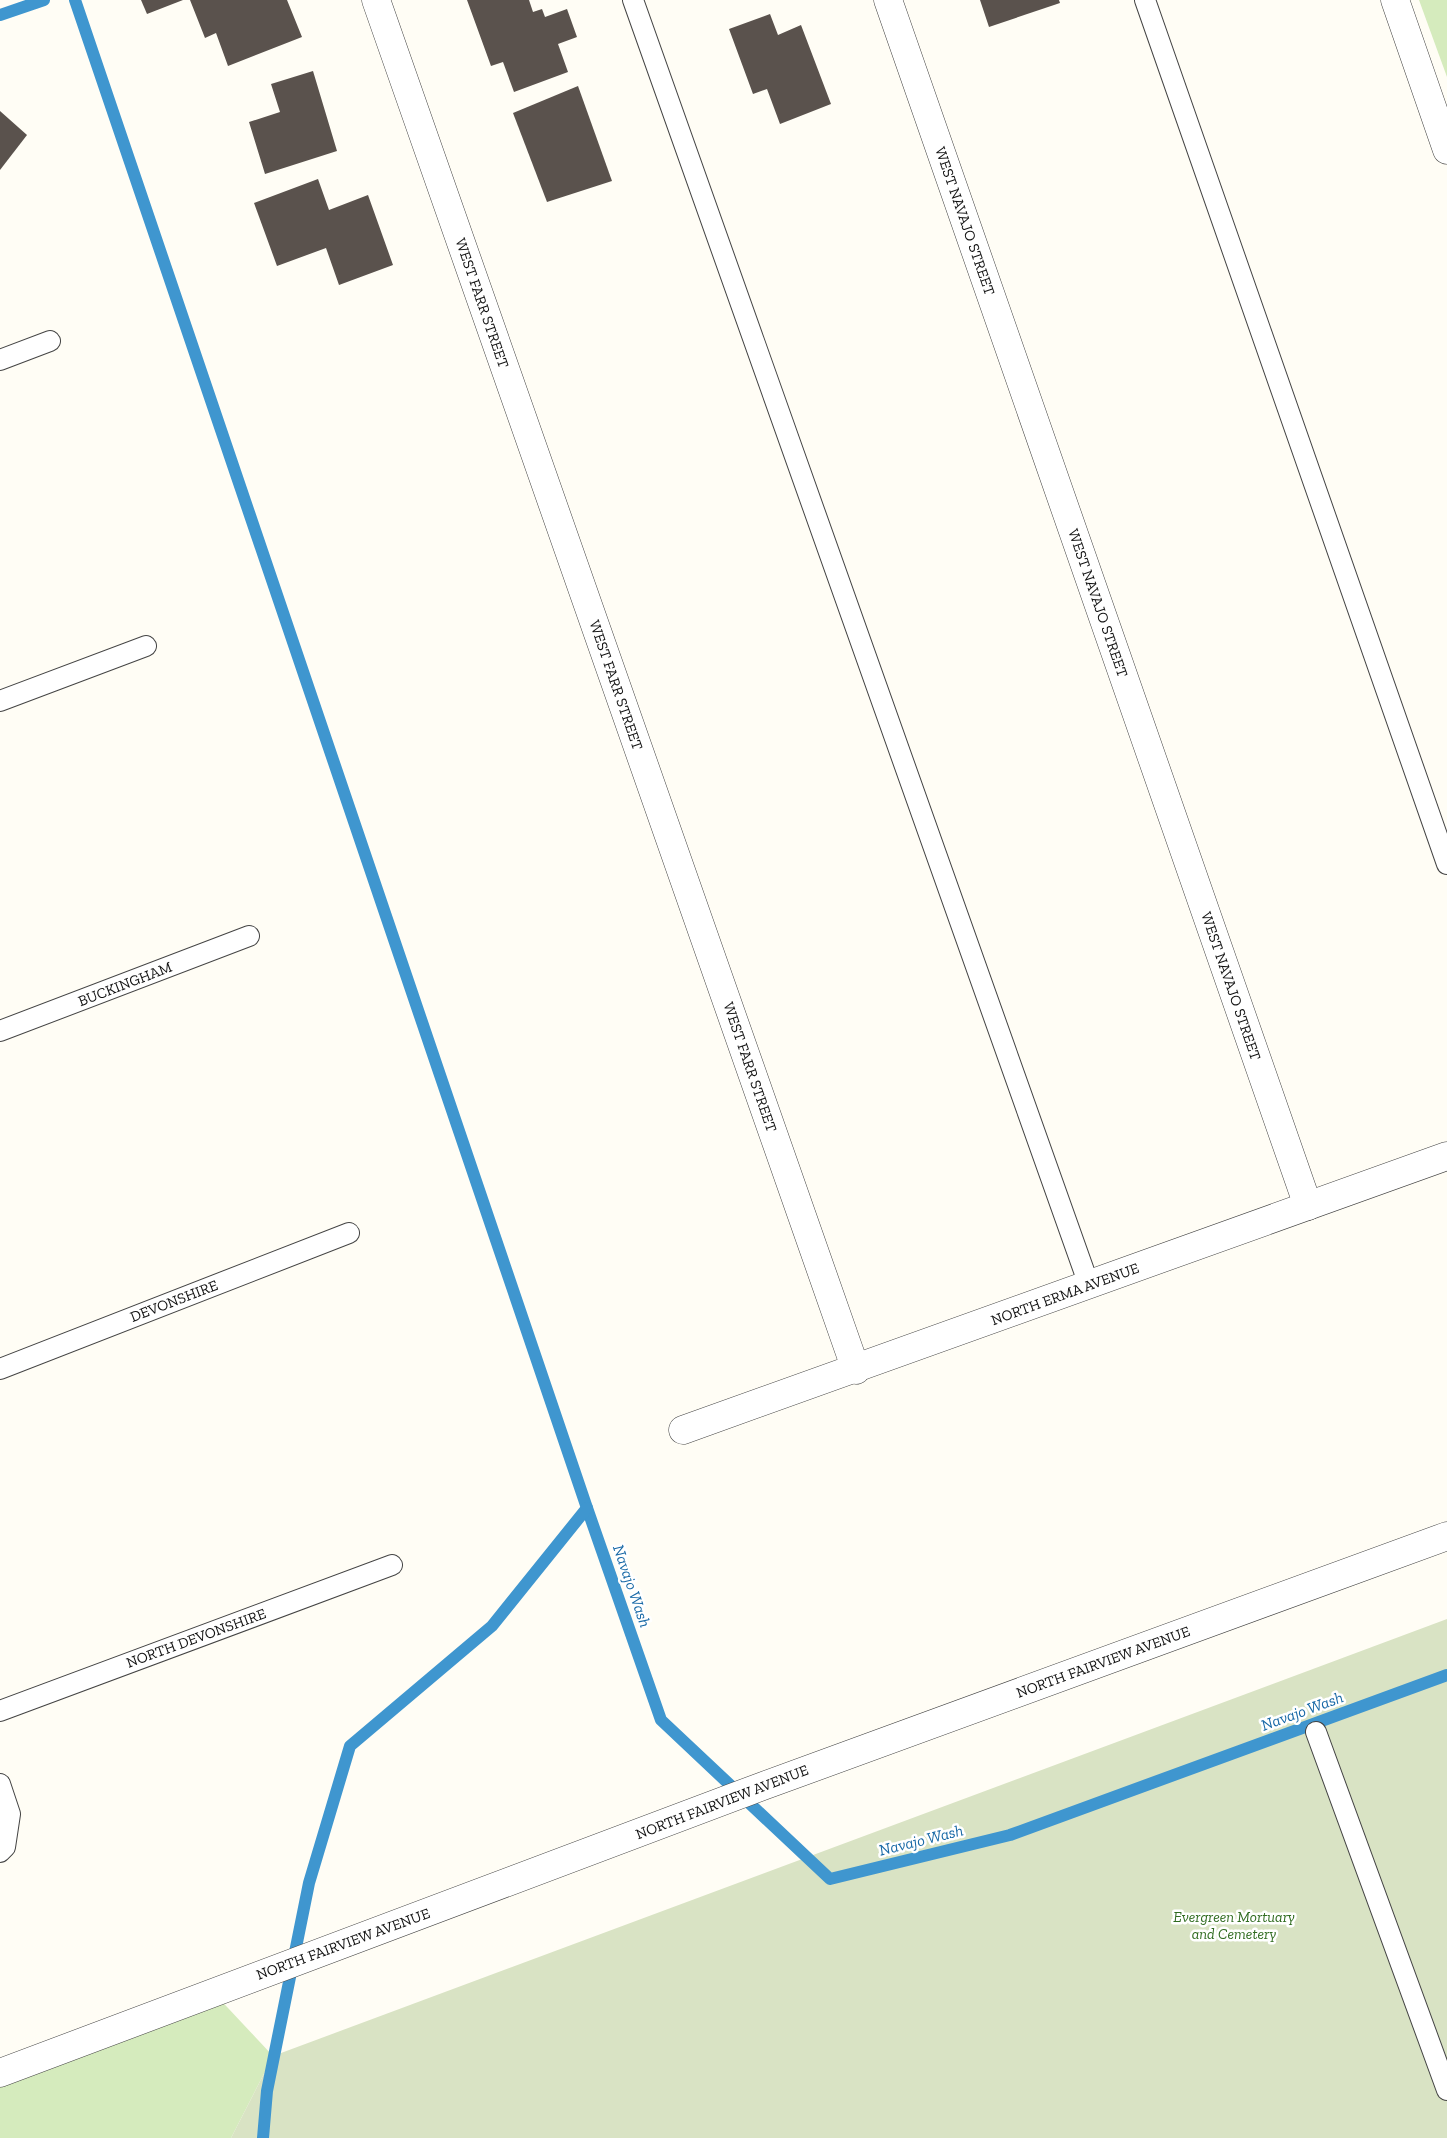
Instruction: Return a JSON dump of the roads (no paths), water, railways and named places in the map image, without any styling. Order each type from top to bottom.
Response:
[{"type":"street","name":"WEST FARR STREET","points":[[376,0],[856,1370]]},
{"type":"street","name":"WEST NAVAJO STREET","points":[[888,0],[1308,1206]]},
{"type":"street","points":[[1395,0],[1447,150]]},
{"type":"street","name":"NORTH ERMA AVENUE","points":[[683,1430],[856,1370],[1447,1156]]},
{"type":"street","name":"NORTH FAIRVIEW AVENUE","points":[[0,2073],[763,1786],[1447,1536]]},
{"type":"lane","points":[[633,0],[1089,1285]]},
{"type":"lane","points":[[1146,0],[1447,864]]},
{"type":"lane","points":[[0,360],[50,341]]},
{"type":"lane","points":[[0,701],[146,646]]},
{"type":"lane","name":"BUCKINGHAM","points":[[0,1031],[249,936]]},
{"type":"lane","name":"DEVONSHIRE","points":[[0,1369],[349,1234]]},
{"type":"lane","name":"NORTH DEVONSHIRE","points":[[0,1711],[392,1565]]},
{"type":"lane","points":[[1316,1732],[1447,2090]]},
{"type":"lane","points":[[0,1784],[10,1814],[2,1850]]},
{"type":"waterway","points":[[0,15],[44,0]]},
{"type":"waterway","name":"Navajo Wash","points":[[75,0],[587,1508],[661,1720],[830,1879],[1010,1835],[1447,1675]]},
{"type":"waterway","points":[[263,2138],[267,2091],[309,1883],[350,1746],[492,1626],[587,1508]]},
{"type":"park label","name":"Evergreen Mortuary and Cemetery","points":[[1234,1926]]}]
